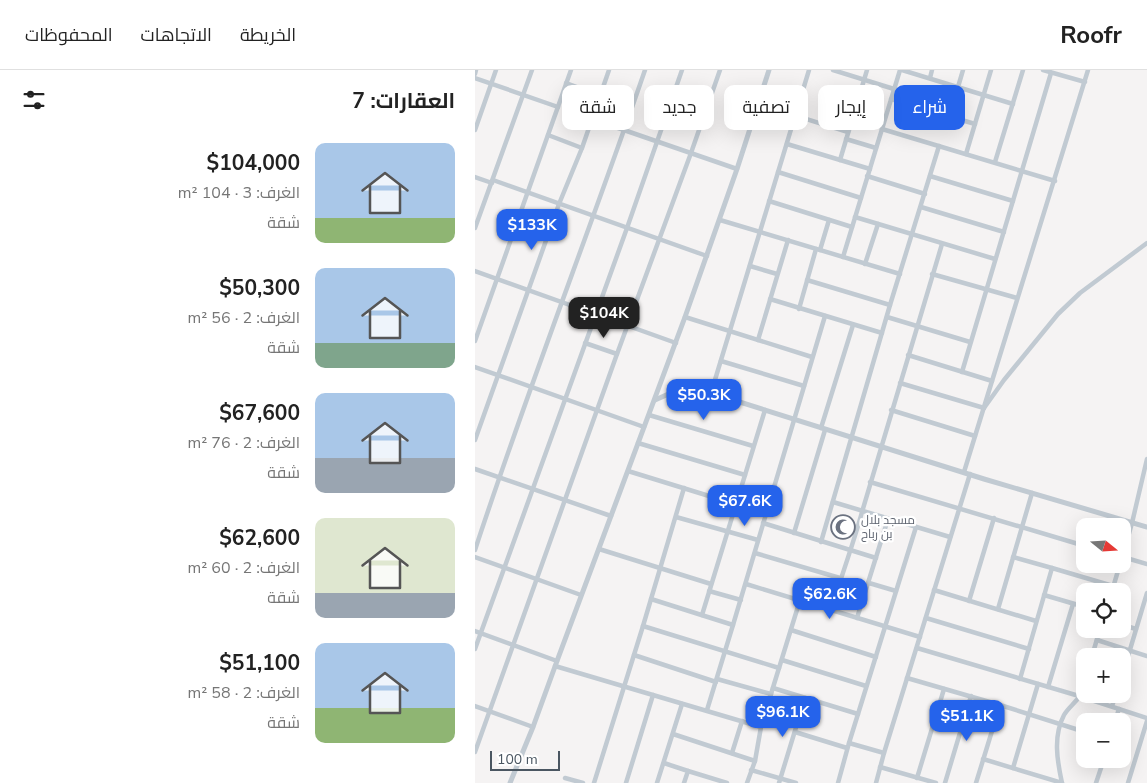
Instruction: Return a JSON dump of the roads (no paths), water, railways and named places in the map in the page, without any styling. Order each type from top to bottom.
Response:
[{"type":"street","points":[[475,130],[497,70]]},
{"type":"street","points":[[475,228],[532,70]]},
{"type":"street","points":[[475,341],[571,70]]},
{"type":"street","points":[[604,85],[609,70]]},
{"type":"street","points":[[634,101],[645,70]]},
{"type":"street","points":[[475,649],[682,70]]},
{"type":"street","points":[[475,752],[720,70]]},
{"type":"street","points":[[804,85],[809,70]]},
{"type":"street","points":[[833,70],[894,89],[884,122]]},
{"type":"street","points":[[840,160],[867,70]]},
{"type":"street","points":[[895,85],[901,70],[952,85]]},
{"type":"street","points":[[930,78],[932,70]]},
{"type":"street","points":[[959,85],[963,70]]},
{"type":"street","points":[[966,154],[991,70]]},
{"type":"street","points":[[995,162],[1023,70]]},
{"type":"street","points":[[1043,70],[1085,82]]},
{"type":"street","points":[[876,783],[951,537],[975,436],[1088,70]]},
{"type":"street","points":[[763,85],[767,71]]},
{"type":"street","points":[[962,372],[1051,73]]},
{"type":"street","points":[[475,78],[557,107]]},
{"type":"street","points":[[566,83],[571,85]]},
{"type":"street","points":[[965,89],[1013,104]]},
{"type":"street","points":[[891,99],[975,124]]},
{"type":"street","points":[[808,119],[848,132]]},
{"type":"street","points":[[884,129],[1055,181]]},
{"type":"street","points":[[475,440],[559,204],[588,130]]},
{"type":"street","points":[[475,550],[499,477],[624,130],[737,169]]},
{"type":"street","points":[[510,783],[533,727],[655,400],[750,130]]},
{"type":"street","points":[[711,393],[791,130]]},
{"type":"street","points":[[843,257],[881,130]]},
{"type":"street","points":[[548,135],[582,148]]},
{"type":"street","points":[[846,139],[876,148]]},
{"type":"street","points":[[787,144],[870,169]]},
{"type":"street","points":[[821,542],[890,305],[939,146]]},
{"type":"street","points":[[778,172],[861,198]]},
{"type":"street","points":[[867,176],[925,194]]},
{"type":"street","points":[[930,176],[1013,201]]},
{"type":"street","points":[[475,177],[528,192],[707,256]]},
{"type":"street","points":[[769,201],[852,227]]},
{"type":"street","points":[[921,207],[1004,232]]},
{"type":"street","points":[[855,217],[995,259]]},
{"type":"street","points":[[719,220],[900,274]]},
{"type":"street","points":[[799,308],[829,220]]},
{"type":"street","points":[[865,264],[878,224]]},
{"type":"street","points":[[758,340],[788,240]]},
{"type":"street","points":[[984,408],[1004,380],[1058,314],[1080,293],[1147,243]]},
{"type":"street","points":[[831,610],[840,578],[851,551],[891,410],[942,244]]},
{"type":"street","points":[[750,266],[777,274]]},
{"type":"street","points":[[475,270],[676,342]]},
{"type":"street","points":[[933,274],[1017,298]]},
{"type":"street","points":[[807,280],[890,305]]},
{"type":"street","points":[[770,299],[882,333]]},
{"type":"street","points":[[707,710],[825,316]]},
{"type":"street","points":[[887,317],[970,342]]},
{"type":"street","points":[[685,318],[813,357]]},
{"type":"street","points":[[794,533],[853,325]]},
{"type":"street","points":[[585,343],[617,354]]},
{"type":"street","points":[[908,355],[992,381]]},
{"type":"street","points":[[721,360],[804,386]]},
{"type":"street","points":[[475,367],[644,427]]},
{"type":"street","points":[[900,383],[984,408]]},
{"type":"street","points":[[655,400],[688,387],[1147,527]]},
{"type":"street","points":[[702,615],[765,410]]},
{"type":"street","points":[[891,410],[975,436]]},
{"type":"street","points":[[649,415],[753,446]]},
{"type":"street","points":[[638,443],[745,475]]},
{"type":"street","points":[[1131,527],[1147,459]]},
{"type":"street","points":[[475,469],[611,516]]},
{"type":"street","points":[[628,471],[735,504]]},
{"type":"street","points":[[870,482],[1076,543]]},
{"type":"street","points":[[1140,486],[1147,488]]},
{"type":"street","points":[[593,783],[634,656],[684,488]]},
{"type":"street","points":[[998,609],[1032,493]]},
{"type":"street","points":[[833,502],[951,537]]},
{"type":"street","points":[[676,517],[758,540]]},
{"type":"street","points":[[969,601],[993,518]]},
{"type":"street","points":[[857,618],[888,519]]},
{"type":"street","points":[[763,523],[876,558]]},
{"type":"street","points":[[839,783],[866,686],[916,527]]},
{"type":"street","points":[[599,549],[711,584]]},
{"type":"street","points":[[755,553],[840,578]]},
{"type":"street","points":[[475,557],[581,595]]},
{"type":"street","points":[[1013,557],[1096,583]]},
{"type":"street","points":[[1131,559],[1147,564]]},
{"type":"street","points":[[1020,679],[1052,568]]},
{"type":"street","points":[[869,582],[896,591]]},
{"type":"street","points":[[746,584],[920,637]]},
{"type":"street","points":[[709,590],[741,600]]},
{"type":"street","points":[[934,590],[1036,621]]},
{"type":"street","points":[[1130,648],[1147,593]]},
{"type":"street","points":[[1044,595],[1076,605]]},
{"type":"street","points":[[651,599],[733,625]]},
{"type":"street","points":[[747,783],[755,760],[761,727],[800,600]]},
{"type":"street","points":[[1048,687],[1073,604]]},
{"type":"street","points":[[926,618],[1029,649]]},
{"type":"street","points":[[643,626],[779,668]]},
{"type":"street","points":[[1131,627],[1136,629]]},
{"type":"street","points":[[791,630],[876,657]]},
{"type":"street","points":[[475,631],[556,663],[624,686],[761,727]]},
{"type":"street","points":[[1094,648],[1097,640],[1123,648]]},
{"type":"street","points":[[917,648],[1076,695]]},
{"type":"street","points":[[1131,651],[1147,656]]},
{"type":"street","points":[[634,656],[771,694]]},
{"type":"street","points":[[782,660],[866,686]]},
{"type":"street","points":[[907,678],[1076,729]]},
{"type":"street","points":[[1013,768],[1039,684]]},
{"type":"street","points":[[773,688],[858,714]]},
{"type":"street","points":[[917,778],[944,689]]},
{"type":"street","points":[[626,783],[653,695]]},
{"type":"street","points":[[945,783],[971,696]]},
{"type":"street","points":[[780,781],[805,698]]},
{"type":"street","points":[[1062,783],[1056,751],[1060,725],[1064,715],[1076,699]]},
{"type":"street","points":[[1102,703],[1147,719],[1128,783]]},
{"type":"street","points":[[657,783],[682,704]]},
{"type":"street","points":[[976,783],[1000,705]]},
{"type":"street","points":[[475,706],[533,727]]},
{"type":"street","points":[[1118,713],[1119,709]]},
{"type":"street","points":[[732,753],[742,721]]},
{"type":"street","points":[[795,732],[884,754]]},
{"type":"street","points":[[673,734],[755,760]]},
{"type":"street","points":[[983,759],[1062,783]]},
{"type":"street","points":[[663,762],[715,781],[727,783]]},
{"type":"street","points":[[880,768],[936,783]]},
{"type":"street","points":[[1096,783],[1101,768]]},
{"type":"street","points":[[751,770],[780,781],[796,783]]},
{"type":"street","points":[[684,783],[687,771]]},
{"type":"street","points":[[565,778],[583,783]]},
{"type":"place","name":"مسجد بلال بن رباح","points":[[843,527]]}]
